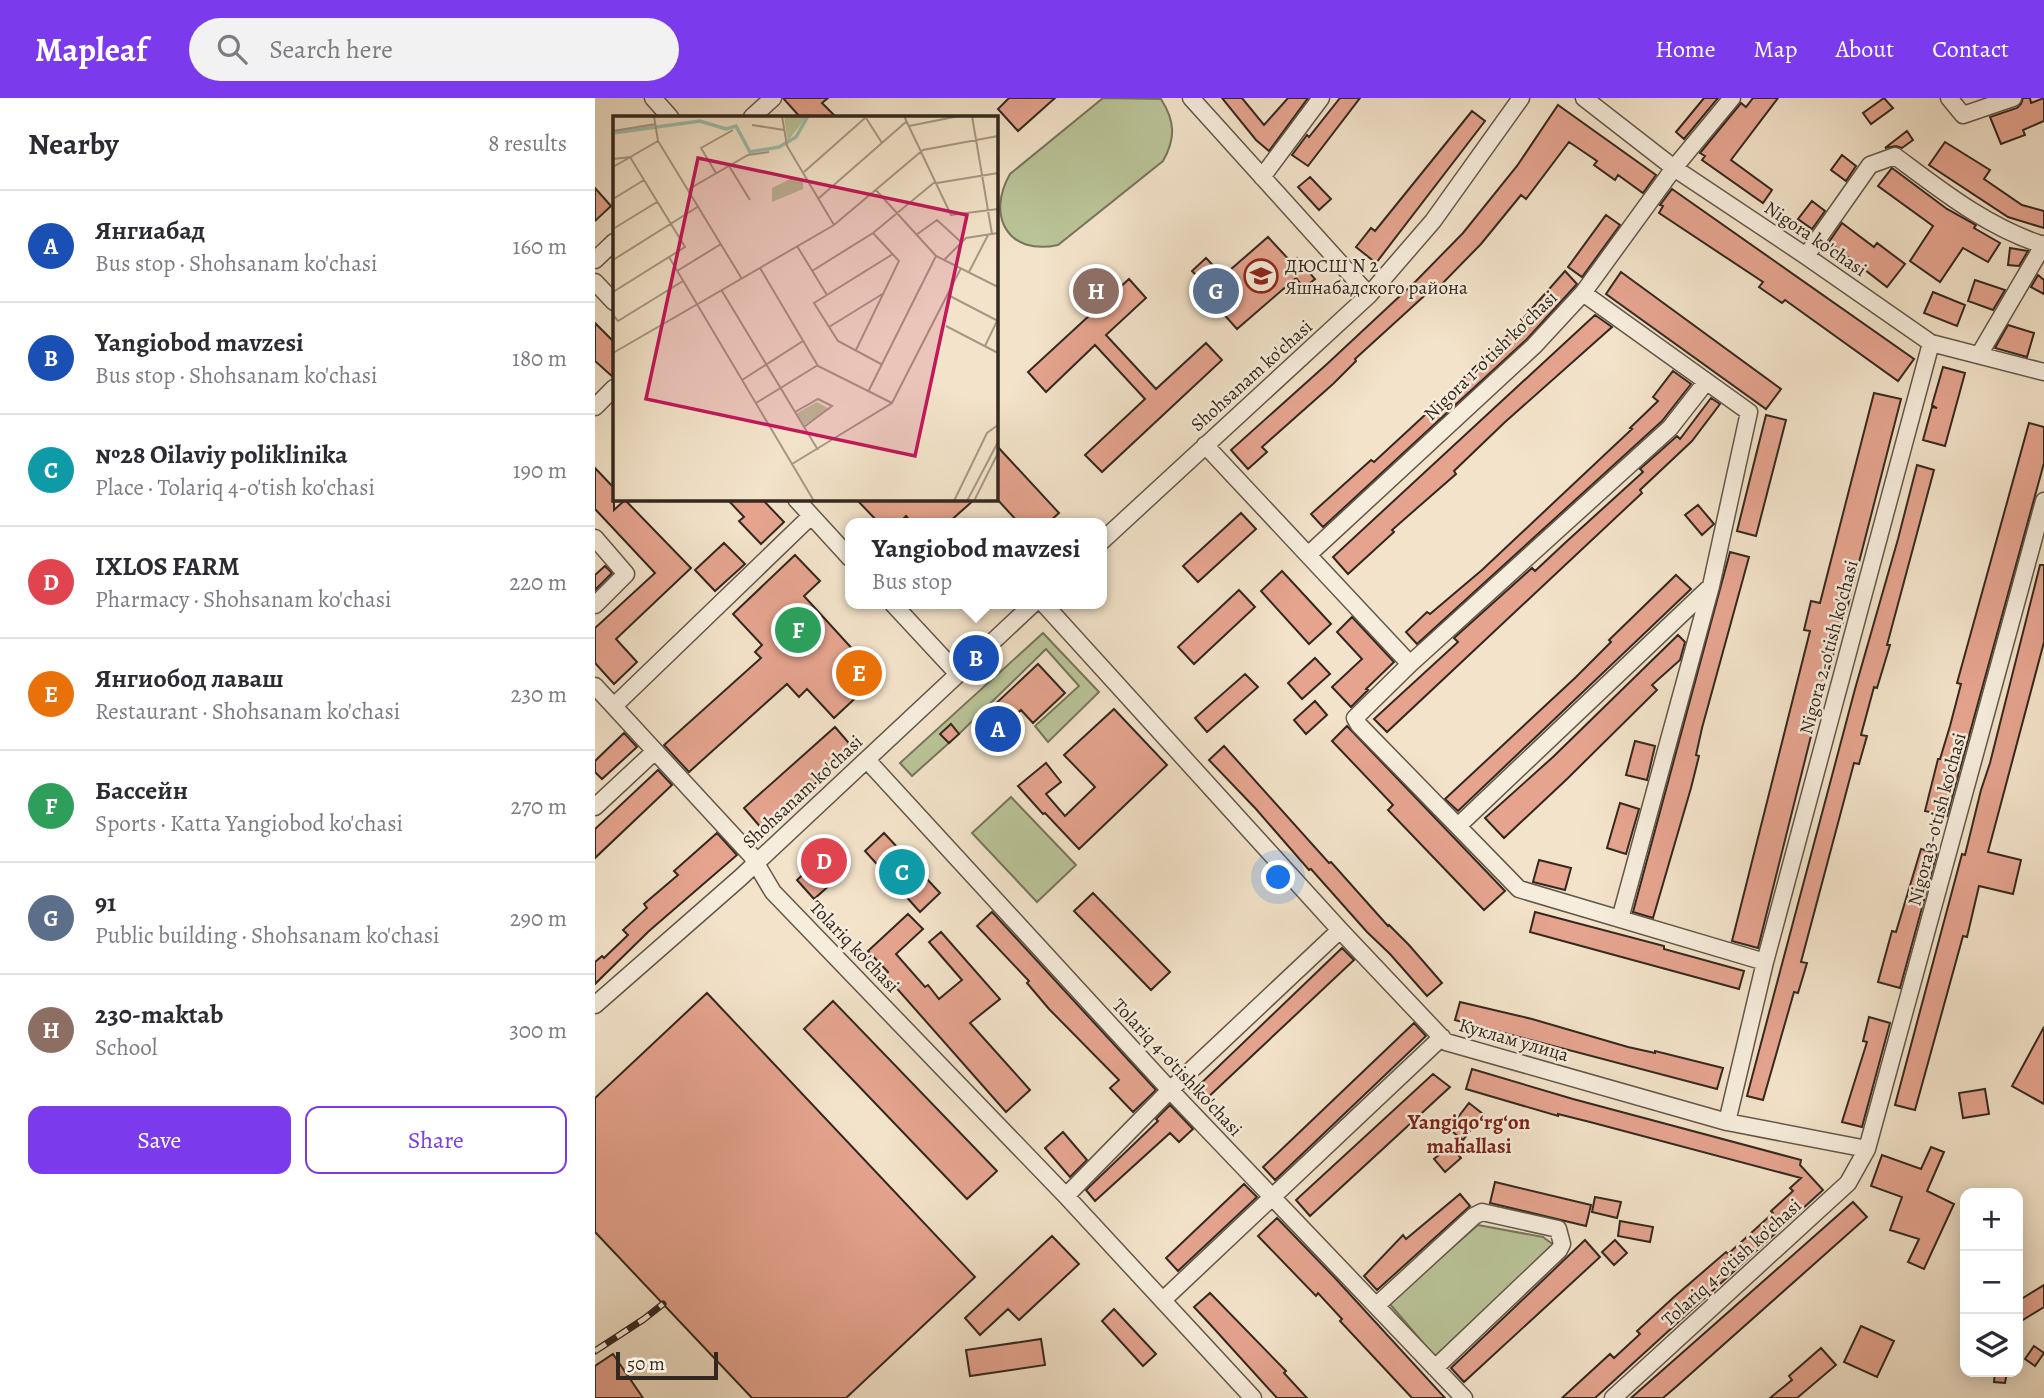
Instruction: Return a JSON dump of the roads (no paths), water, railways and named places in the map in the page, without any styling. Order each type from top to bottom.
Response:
[{"type":"street","points":[[653,98],[669,116]]},
{"type":"street","points":[[1191,98],[1369,295]]},
{"type":"street","points":[[1262,177],[1321,98]]},
{"type":"street","name":"Shohsanam ko'chasi","points":[[1107,536],[1369,295],[1433,221],[1521,98]]},
{"type":"street","name":"Nigora ko'chasi","points":[[1584,98],[1674,168],[1931,343],[2044,372]]},
{"type":"street","name":"Nigora 1-o'tish ko'chasi","points":[[1308,555],[1534,346],[1583,293],[1674,168],[1732,98]]},
{"type":"street","points":[[1949,98],[1963,115],[2013,98]]},
{"type":"street","points":[[754,116],[771,107]]},
{"type":"street","points":[[1806,256],[1870,165],[1895,156],[1968,210],[2014,236],[2044,245],[1979,355]]},
{"type":"street","points":[[595,260],[613,244]]},
{"type":"street","points":[[595,282],[613,301]]},
{"type":"street","points":[[1583,293],[1749,412],[1711,586],[1620,919]]},
{"type":"street","name":"Nigora 2-o'tish ko'chasi","points":[[1727,1122],[1765,962],[1931,343]]},
{"type":"street","points":[[1706,382],[1670,428],[1410,664],[1355,718],[1519,889],[1765,962]]},
{"type":"street","points":[[595,407],[613,389]]},
{"type":"street","points":[[1205,445],[1410,664]]},
{"type":"street","points":[[797,500],[845,553]]},
{"type":"street","name":"Nigora 3-o'tish ko'chasi","points":[[1867,1149],[2040,535],[2044,501]]},
{"type":"street","points":[[614,706],[811,516]]},
{"type":"street","points":[[595,538],[626,574],[595,605]]},
{"type":"street","points":[[1458,826],[1711,586]]},
{"type":"street","points":[[898,609],[958,674]]},
{"type":"street","name":"Shohsanam ko'chasi","points":[[595,1005],[757,862],[1028,609]]},
{"type":"street","points":[[1049,609],[1340,930],[1442,1037]]},
{"type":"street","name":"Tolariq ko'chasi","points":[[595,686],[757,862],[773,891],[1066,1196],[1253,1398]]},
{"type":"street","points":[[595,807],[655,751]]},
{"type":"street","name":"Tolariq 4-o'tish ko'chasi","points":[[867,760],[1170,1090],[1464,1398]]},
{"type":"street","points":[[1066,1196],[1170,1090],[1340,930]]},
{"type":"street","name":"Куклам улица","points":[[1163,1300],[1442,1037],[1446,1042],[1727,1122],[1867,1149]]},
{"type":"street","name":"Tolariq 4-o'tish ko'chasi","points":[[1613,1398],[1849,1183],[1867,1149]]},
{"type":"street","points":[[1377,1305],[1474,1216],[1482,1212],[1558,1229],[1562,1244],[1559,1250],[1435,1368]]},
{"type":"railway","points":[[595,1351],[663,1304]]},
{"type":"place","name":"ДЮСШ N 2 Яшнабадского района","points":[[1261,276]]},
{"type":"place","name":"230-maktab","points":[[1096,291]]},
{"type":"place","name":"91","points":[[1216,291]]},
{"type":"place","name":"Бассейн","points":[[798,630]]},
{"type":"place","name":"Yangiobod mavzesi","points":[[976,658]]},
{"type":"place","name":"Янгиобод лаваш","points":[[859,673]]},
{"type":"place","name":"Янгиабад","points":[[998,729]]},
{"type":"place","name":"IXLOS FARM","points":[[824,861]]},
{"type":"place","name":"№28 Oilaviy poliklinika","points":[[902,872]]},
{"type":"district","name":"Yangiqoʻrgʻon mahallasi","points":[[1469,1134]]}]
